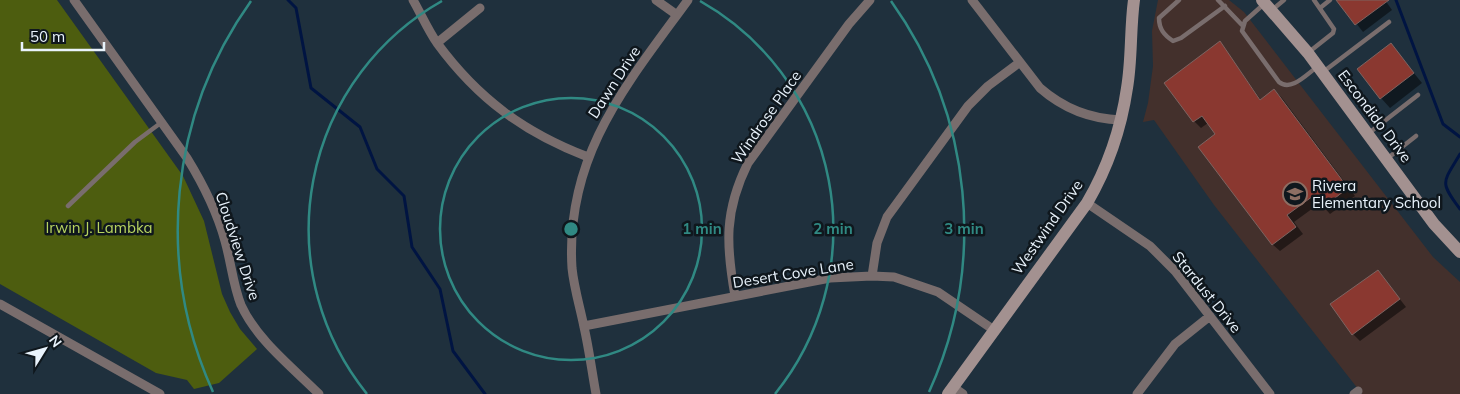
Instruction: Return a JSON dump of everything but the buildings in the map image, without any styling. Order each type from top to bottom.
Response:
[{"type":"main road","name":"Westwind Drive","points":[[955,392],[994,330],[1087,203],[1108,163],[1121,120],[1127,87],[1134,0]]},
{"type":"main road","name":"Escondido Drive","points":[[1266,4],[1308,53],[1386,159],[1458,246]]},
{"type":"street","name":"Cloudview Drive","points":[[74,0],[192,165],[215,211],[225,241],[241,304],[251,322],[262,336],[319,394]]},
{"type":"street","points":[[412,0],[437,43],[475,88],[505,115],[552,143],[588,157]]},
{"type":"street","points":[[656,0],[677,15]]},
{"type":"street","name":"Dawn Drive","points":[[596,394],[584,326],[576,296],[572,224],[578,192],[588,157],[613,105],[688,0]]},
{"type":"street","name":"Windrose Place","points":[[735,296],[727,241],[729,216],[740,179],[748,163],[849,24],[870,0]]},
{"type":"street","points":[[972,0],[1040,88],[1068,108],[1092,117],[1121,120]]},
{"type":"street","points":[[437,43],[480,8]]},
{"type":"street","points":[[872,276],[877,243],[888,217],[968,106],[988,86],[1020,62]]},
{"type":"street","name":"Stardust Drive","points":[[1087,203],[1150,246],[1175,271],[1270,394]]},
{"type":"street","name":"Desert Cove Lane","points":[[584,326],[830,278],[872,276],[894,277],[938,292],[994,330]]},
{"type":"street","points":[[0,304],[160,394]]},
{"type":"street","points":[[1137,394],[1175,344],[1210,316]]},
{"type":"lane","points":[[1179,0],[1158,18],[1159,27],[1173,41],[1181,38],[1225,6]]},
{"type":"lane","points":[[1218,0],[1242,25],[1242,31],[1246,37],[1283,86],[1289,86],[1320,70],[1389,22]]},
{"type":"lane","points":[[1242,25],[1266,4],[1284,0]]},
{"type":"lane","points":[[1308,53],[1333,33],[1332,26],[1314,0]]},
{"type":"lane","points":[[1320,8],[1330,0]]},
{"type":"lane","points":[[1368,134],[1418,95]]},
{"type":"lane","points":[[68,206],[134,142],[162,122]]},
{"type":"lane","points":[[1386,159],[1416,136]]},
{"type":"shaded area","name":"Rivera Elementary School","points":[[1158,0],[1229,0],[1244,12],[1433,257],[1460,282],[1460,394],[1362,394],[1214,205],[1154,120],[1143,122],[1148,103],[1153,66],[1152,31]]},
{"type":"green space","name":"Irwin J. Lambka","points":[[0,0],[57,0],[183,176],[204,221],[222,294],[240,329],[257,349],[219,383],[194,389],[187,380],[156,373],[0,284]]},
{"type":"waterway","points":[[288,0],[296,8],[311,88],[360,127],[377,169],[404,196],[412,247],[440,289],[453,351],[485,394]]},
{"type":"waterway","points":[[1396,0],[1443,124],[1460,137]]},
{"type":"waterway","points":[[1460,154],[1446,182],[1449,193],[1460,209]]},
{"type":"place","name":"Rivera Elementary School","points":[[1295,194]]}]
